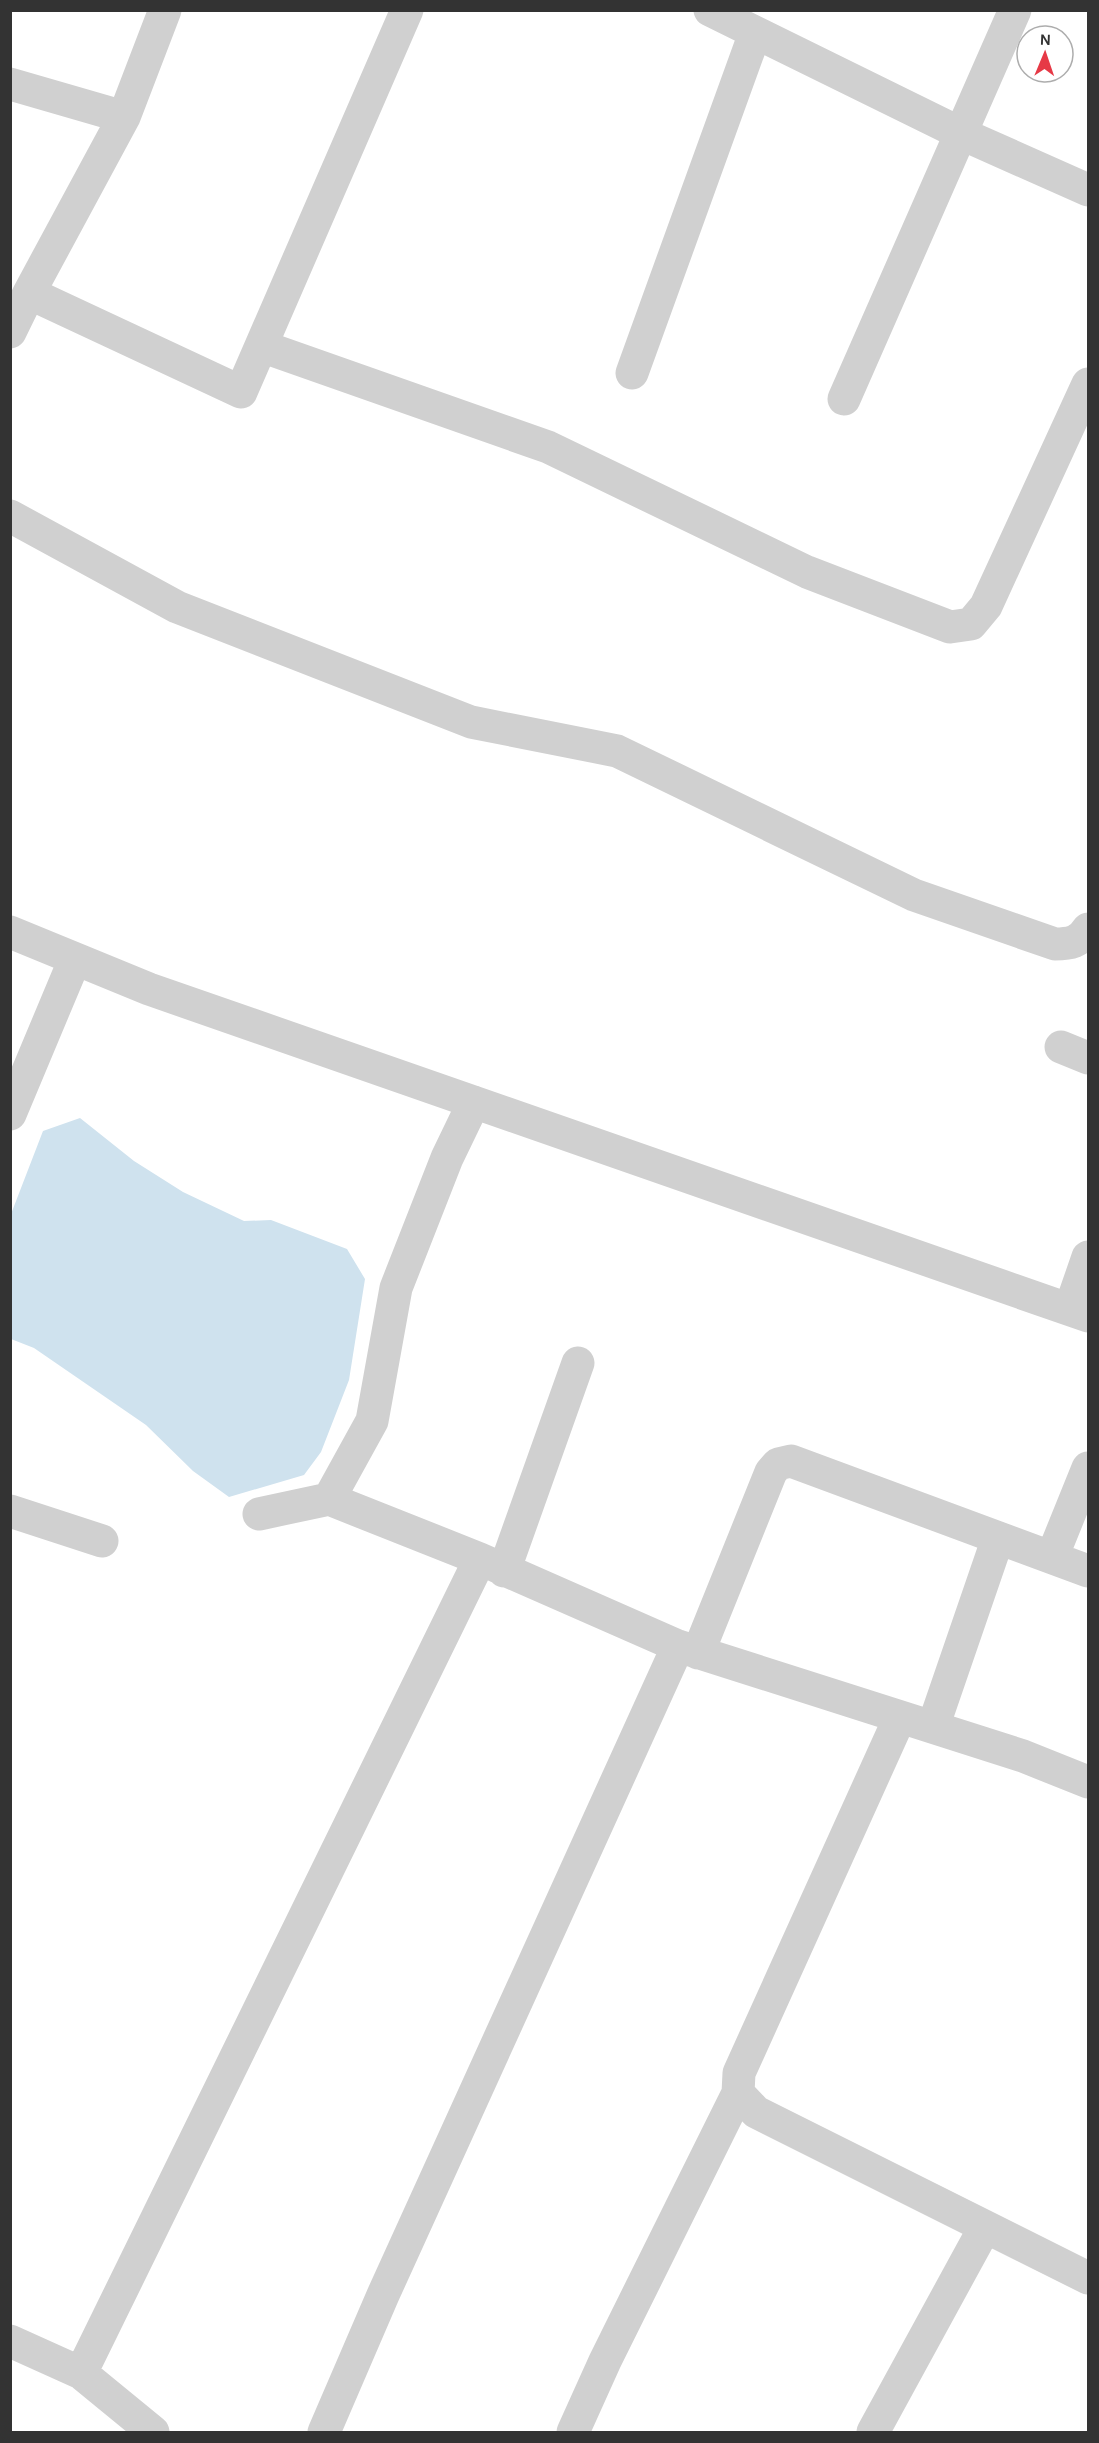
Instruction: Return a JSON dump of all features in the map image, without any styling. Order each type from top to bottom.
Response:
[{"type":"street","points":[[10,332],[124,117],[165,10]]},
{"type":"street","points":[[29,293],[241,392],[407,10]]},
{"type":"street","points":[[710,10],[962,134],[1089,189]]},
{"type":"street","points":[[844,399],[1016,10]]},
{"type":"street","points":[[632,373],[755,33]]},
{"type":"street","points":[[10,84],[124,117]]},
{"type":"street","points":[[261,346],[548,447],[807,572],[950,627],[971,624],[986,606],[1089,384]]},
{"type":"street","points":[[10,516],[177,607],[471,722],[617,751],[915,895],[1055,944],[1072,944],[1084,936],[1089,929]]},
{"type":"street","points":[[10,932],[149,989],[1079,1313],[1089,1257]]},
{"type":"street","points":[[10,1114],[75,959]]},
{"type":"street","points":[[329,1499],[372,1421],[396,1288],[447,1158],[474,1102]]},
{"type":"street","points":[[81,2373],[492,1565],[578,1362]]},
{"type":"street","points":[[324,2433],[388,2284],[771,1472],[778,1464],[791,1461],[1089,1571]]},
{"type":"street","points":[[1052,1557],[1089,1468]]},
{"type":"street","points":[[259,1514],[329,1499],[492,1565],[688,1650],[1023,1756],[1089,1782]]},
{"type":"street","points":[[10,1511],[102,1541]]},
{"type":"street","points":[[933,1727],[998,1538]]},
{"type":"street","points":[[573,2433],[605,2361],[738,2093],[740,2073],[900,1716]]},
{"type":"street","points":[[738,2093],[756,2112],[1089,2278]]},
{"type":"street","points":[[873,2433],[985,2227]]},
{"type":"street","points":[[10,2341],[81,2373],[153,2433]]},
{"type":"water","points":[[80,1118],[134,1161],[183,1192],[244,1221],[271,1220],[347,1249],[365,1279],[349,1380],[321,1452],[304,1475],[229,1497],[193,1471],[146,1425],[34,1348],[11,1339],[11,1214],[43,1131]]}]
